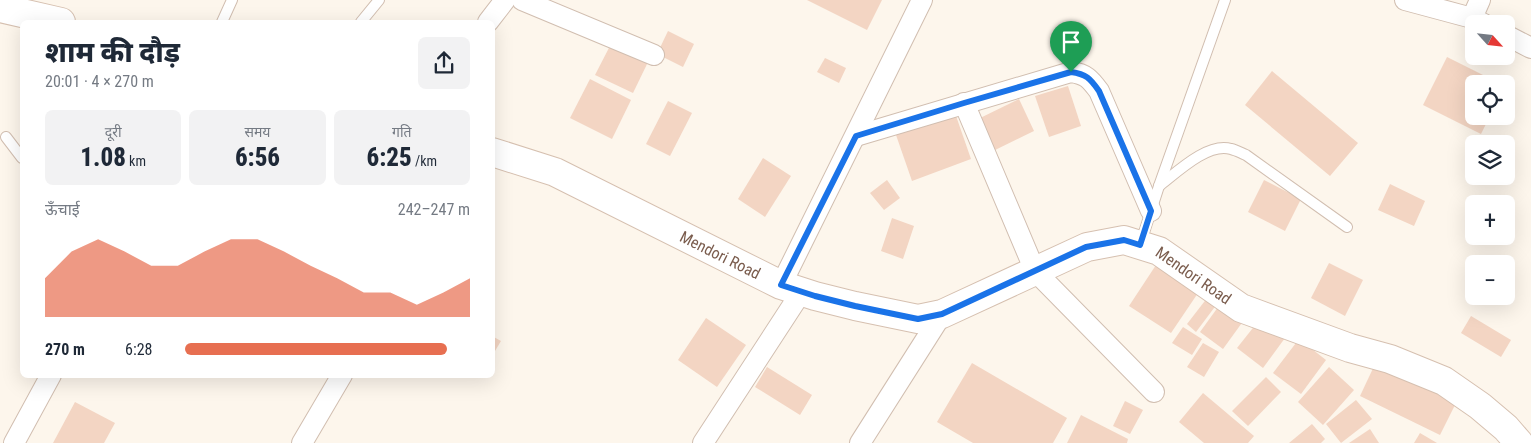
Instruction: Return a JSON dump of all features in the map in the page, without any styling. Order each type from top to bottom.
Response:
[{"type":"main road","points":[[0,8],[52,20]]},
{"type":"main road","name":"Mendori Road","points":[[495,153],[555,172],[792,288],[855,306],[918,319],[942,314],[1086,247],[1124,240],[1159,251],[1241,308],[1350,348],[1390,359],[1444,381],[1480,406],[1506,428],[1519,443]]},
{"type":"street","points":[[490,20],[505,0]]},
{"type":"street","points":[[522,0],[654,55]]},
{"type":"street","points":[[703,443],[792,288],[856,136],[922,0]]},
{"type":"street","points":[[1405,0],[1478,14]]},
{"type":"street","points":[[1515,40],[1531,48]]},
{"type":"street","points":[[856,136],[1071,72],[1082,74],[1091,80],[1099,91],[1151,211]]},
{"type":"street","points":[[964,103],[1035,271],[1154,392]]},
{"type":"street","points":[[860,443],[942,314]]},
{"type":"street","points":[[14,443],[49,378]]},
{"type":"street","points":[[307,441],[340,378]]},
{"type":"lane","points":[[223,20],[232,0]]},
{"type":"lane","points":[[363,20],[379,0]]},
{"type":"lane","points":[[1140,245],[1158,186],[1225,0]]},
{"type":"lane","points":[[6,137],[20,155]]},
{"type":"lane","points":[[1158,186],[1198,157],[1214,148],[1230,148],[1246,155],[1348,227]]},
{"type":"building","points":[[807,0],[882,0],[867,30]]},
{"type":"building","points":[[668,31],[694,44],[683,67],[657,54]]},
{"type":"building","points":[[612,42],[649,60],[633,93],[595,75]]},
{"type":"building","points":[[1447,57],[1483,75],[1465,75],[1465,125],[1486,125],[1481,134],[1423,105]]},
{"type":"building","points":[[825,58],[846,68],[839,83],[817,72]]},
{"type":"building","points":[[1272,71],[1358,143],[1330,176],[1245,105]]},
{"type":"building","points":[[590,79],[631,100],[612,139],[570,118]]},
{"type":"building","points":[[1068,86],[1081,126],[1049,137],[1035,96]]},
{"type":"building","points":[[1019,99],[1034,131],[989,153],[974,121]]},
{"type":"building","points":[[668,101],[692,113],[670,156],[646,144]]},
{"type":"building","points":[[955,113],[971,159],[912,181],[896,135]]},
{"type":"building","points":[[763,158],[791,176],[765,217],[738,199]]},
{"type":"building","points":[[887,180],[900,198],[884,210],[870,193]]},
{"type":"building","points":[[1264,180],[1301,199],[1285,231],[1248,212]]},
{"type":"building","points":[[1390,184],[1425,201],[1414,226],[1378,210]]},
{"type":"building","points":[[892,218],[914,226],[903,259],[881,251]]},
{"type":"building","points":[[1329,263],[1363,280],[1345,316],[1311,298]]},
{"type":"building","points":[[1156,265],[1198,293],[1171,333],[1129,306]]},
{"type":"building","points":[[1211,293],[1220,300],[1196,332],[1187,324]]},
{"type":"building","points":[[1221,303],[1244,320],[1223,349],[1200,332]]},
{"type":"building","points":[[1471,316],[1511,340],[1501,357],[1461,333]]},
{"type":"building","points":[[706,318],[746,345],[717,387],[678,360]]},
{"type":"building","points":[[1260,319],[1285,338],[1263,368],[1237,348]]},
{"type":"building","points":[[1183,327],[1202,339],[1192,355],[1172,343]]},
{"type":"building","points":[[495,338],[501,341],[495,351]]},
{"type":"building","points":[[1299,339],[1326,360],[1301,394],[1273,373]]},
{"type":"building","points":[[1203,343],[1219,352],[1204,377],[1187,367]]},
{"type":"building","points":[[1376,362],[1457,401],[1440,435],[1360,396]]},
{"type":"building","points":[[972,363],[1067,418],[1053,443],[973,443],[937,422]]},
{"type":"building","points":[[767,367],[812,395],[800,415],[755,387]]},
{"type":"building","points":[[1329,367],[1354,390],[1323,425],[1298,402]]},
{"type":"building","points":[[1266,377],[1281,392],[1248,426],[1232,411]]},
{"type":"building","points":[[1203,393],[1254,436],[1248,443],[1204,443],[1179,422]]},
{"type":"building","points":[[1356,400],[1372,419],[1341,443],[1326,424]]},
{"type":"building","points":[[1125,401],[1143,410],[1130,434],[1113,426]]},
{"type":"building","points":[[75,402],[115,423],[104,443],[53,443]]},
{"type":"building","points":[[1081,415],[1128,439],[1127,443],[1067,443]]},
{"type":"building","points":[[1312,424],[1325,439],[1321,443],[1289,443]]},
{"type":"building","points":[[1370,429],[1379,443],[1349,443]]},
{"type":"building","points":[[1420,433],[1437,443],[1414,443]]},
{"type":"route","points":[[1071,72],[1082,74],[1091,80],[1099,91],[1151,211],[1140,245],[1124,240],[1086,247],[942,314],[918,319],[855,306],[781,285],[856,136],[1071,72]]}]
